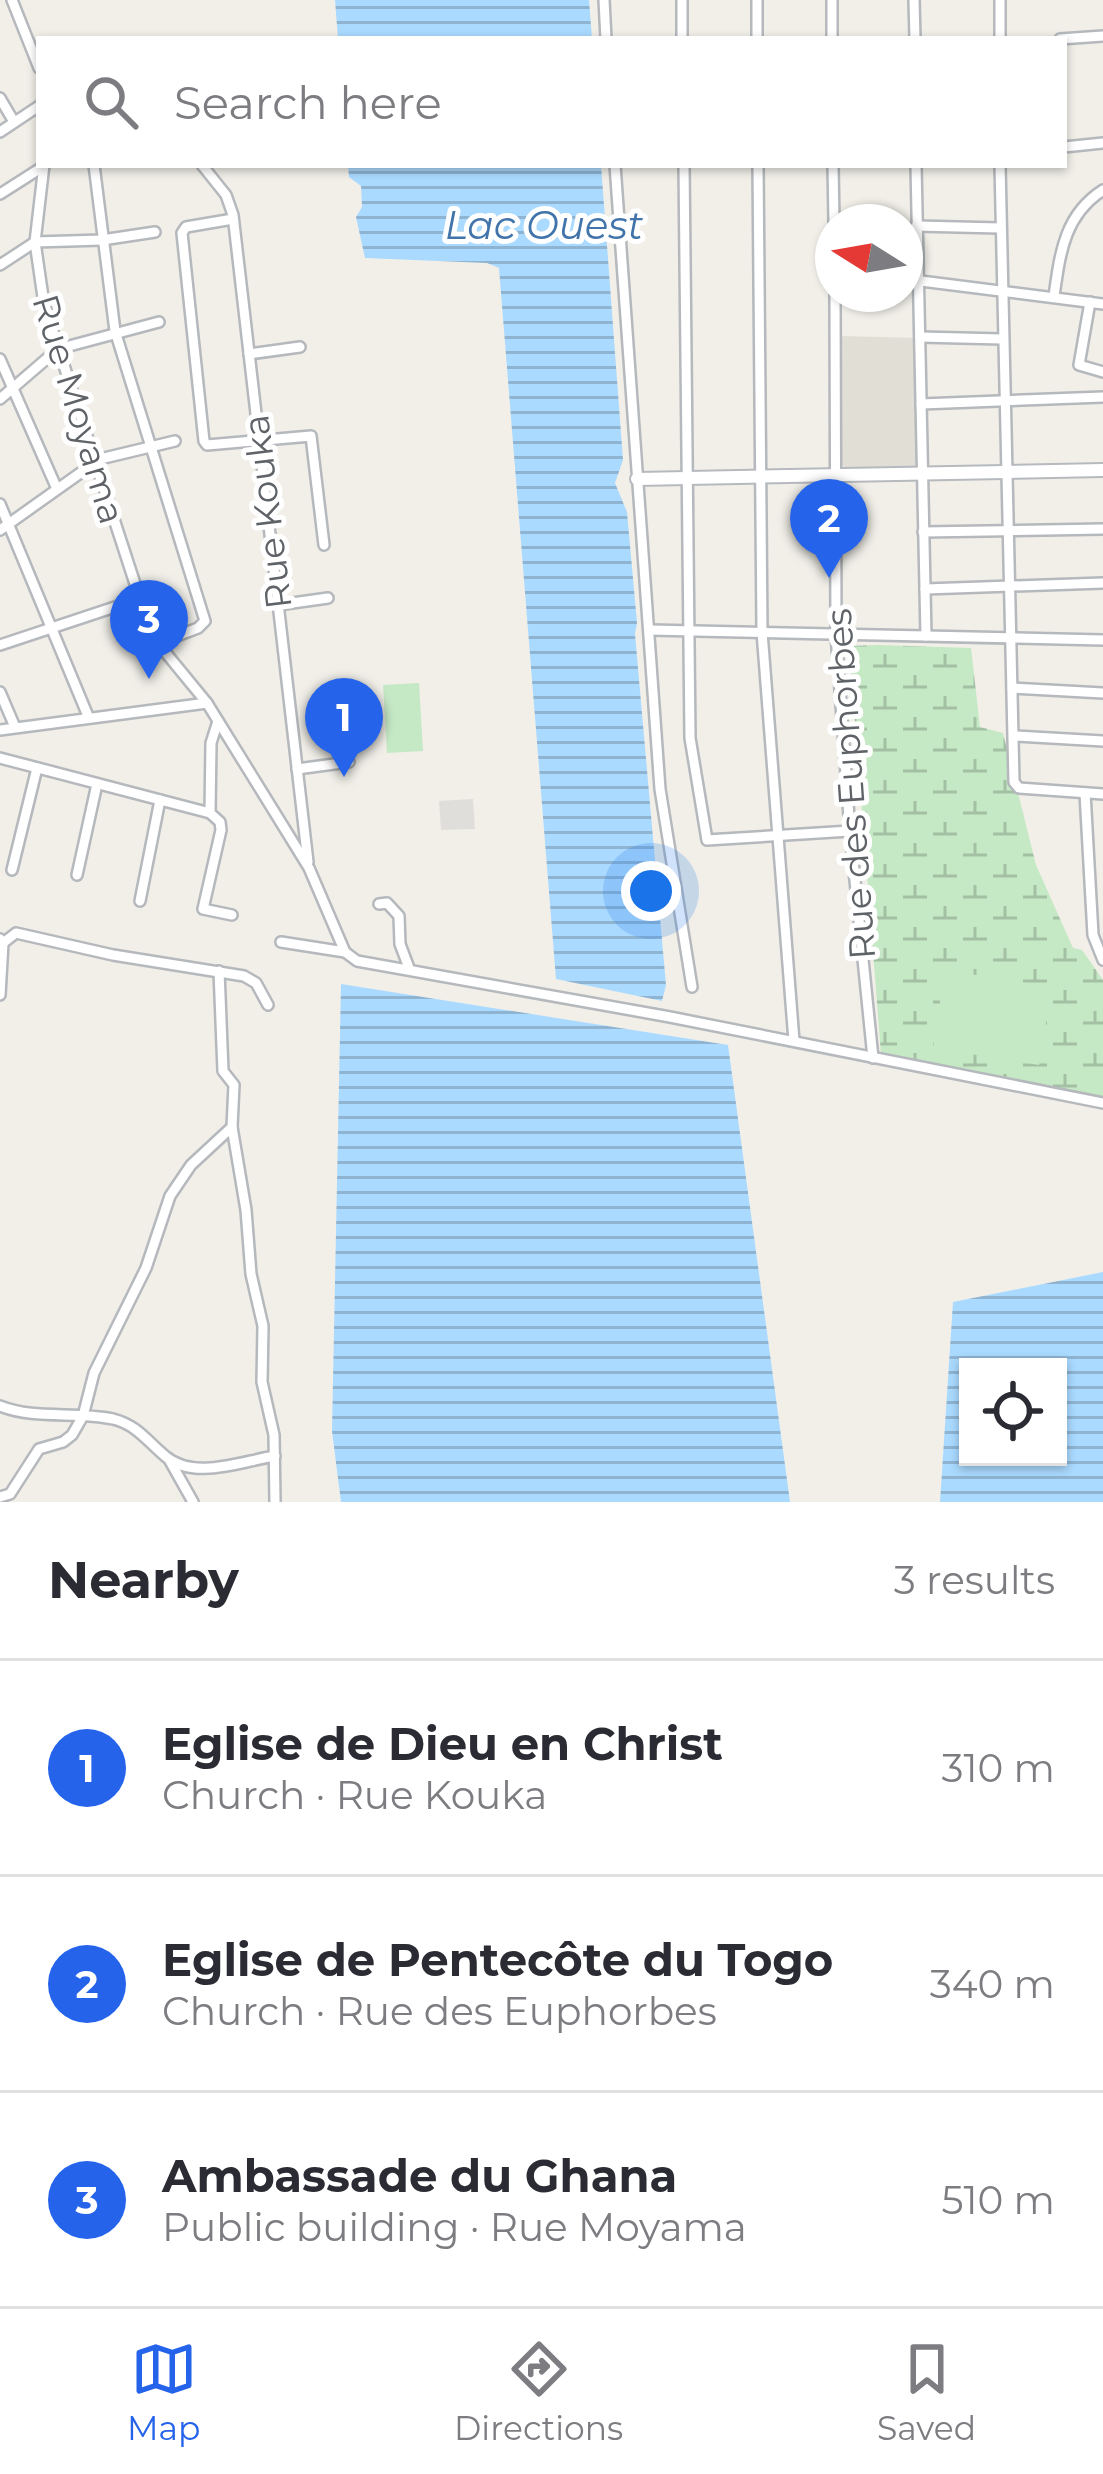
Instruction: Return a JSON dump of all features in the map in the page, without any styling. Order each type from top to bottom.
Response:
[{"type":"street","points":[[12,0],[36,60]]},
{"type":"street","points":[[604,0],[606,36]]},
{"type":"street","points":[[682,0],[682,36]]},
{"type":"street","points":[[757,0],[757,36]]},
{"type":"street","points":[[832,0],[832,36]]},
{"type":"street","points":[[914,0],[915,36]]},
{"type":"street","points":[[1000,0],[1000,36]]},
{"type":"street","points":[[1067,39],[1103,36]]},
{"type":"street","points":[[0,98],[14,122]]},
{"type":"street","points":[[0,132],[36,108]]},
{"type":"street","points":[[1067,147],[1103,143]]},
{"type":"street","points":[[0,194],[41,168]]},
{"type":"street","name":"Rue Moyama","points":[[44,168],[34,242],[44,304],[156,644],[207,703],[309,868],[345,952]]},
{"type":"street","points":[[94,168],[115,331],[205,622],[156,644]]},
{"type":"street","name":"Rue Kouka","points":[[204,168],[226,195],[233,219],[309,868]]},
{"type":"street","points":[[615,168],[660,789],[692,987]]},
{"type":"street","points":[[684,168],[690,751],[707,840],[850,831]]},
{"type":"street","points":[[758,168],[762,632],[794,1041]]},
{"type":"street","points":[[832,168],[833,204]]},
{"type":"street","points":[[916,168],[916,204]]},
{"type":"street","points":[[1000,168],[1015,784],[1103,794]]},
{"type":"street","points":[[1054,296],[1064,236],[1084,205],[1103,190]]},
{"type":"street","points":[[233,219],[186,227],[182,233],[204,441],[207,445],[311,436],[324,545]]},
{"type":"street","points":[[923,226],[1000,228]]},
{"type":"street","points":[[0,265],[34,242],[102,240],[155,232]]},
{"type":"street","points":[[923,281],[1103,304]]},
{"type":"street","points":[[1090,302],[1080,367],[1103,371]]},
{"type":"street","name":"Rue des Euphorbes","points":[[835,312],[836,634],[873,1058]]},
{"type":"street","points":[[920,312],[926,636]]},
{"type":"street","points":[[0,399],[58,349],[159,322]]},
{"type":"street","points":[[920,337],[1002,340]]},
{"type":"street","points":[[249,354],[300,347]]},
{"type":"street","points":[[0,358],[57,489]]},
{"type":"street","points":[[921,404],[1103,398]]},
{"type":"street","points":[[4,528],[109,455],[175,441]]},
{"type":"street","points":[[638,479],[1103,470]]},
{"type":"street","points":[[0,505],[4,528],[88,716]]},
{"type":"street","points":[[923,532],[1103,529]]},
{"type":"street","points":[[925,589],[1103,583]]},
{"type":"street","points":[[278,605],[328,598]]},
{"type":"street","points":[[0,645],[140,599]]},
{"type":"street","points":[[650,630],[1103,640]]},
{"type":"street","points":[[1012,688],[1103,693]]},
{"type":"street","points":[[0,692],[15,727]]},
{"type":"street","points":[[0,730],[207,703]]},
{"type":"street","points":[[210,813],[211,739],[218,721]]},
{"type":"street","points":[[1014,736],[1103,742]]},
{"type":"street","points":[[0,758],[210,813],[221,830],[203,909],[232,915]]},
{"type":"street","points":[[297,769],[349,762]]},
{"type":"street","points":[[12,870],[37,768]]},
{"type":"street","points":[[77,875],[97,784]]},
{"type":"street","points":[[1085,793],[1093,935],[1102,957]]},
{"type":"street","points":[[140,901],[160,800]]},
{"type":"street","points":[[379,904],[387,903],[399,916],[400,944],[409,968]]},
{"type":"street","points":[[0,994],[2,941],[16,933],[112,955],[244,976],[256,983],[268,1005]]},
{"type":"street","points":[[281,942],[345,952],[357,961],[1103,1103]]},
{"type":"street","points":[[219,971],[223,1071],[234,1085],[232,1127],[246,1210],[250,1274],[263,1326],[262,1382],[275,1456],[275,1502]]},
{"type":"street","points":[[0,1497],[10,1494],[39,1449],[64,1442],[83,1416],[94,1373],[146,1268],[170,1196],[191,1165],[232,1127]]},
{"type":"street","points":[[0,1406],[21,1414],[118,1420],[139,1429],[170,1461],[193,1502]]},
{"type":"street","points":[[170,1461],[212,1468],[275,1456]]},
{"type":"shaded area","points":[[839,336],[919,338],[917,466],[847,469],[842,465]]},
{"type":"shaded area","points":[[473,799],[475,829],[441,830],[439,801]]},
{"type":"green space","points":[[849,646],[971,648],[980,727],[1003,733],[1036,865],[1073,948],[1082,950],[1103,980],[1103,1098],[881,1054]]},
{"type":"green space","points":[[419,683],[423,751],[387,753],[383,685]]},
{"type":"green space","points":[[945,970],[1052,987],[1039,1065],[933,1048]]},
{"type":"water","points":[[335,0],[589,0],[592,36],[338,36]]},
{"type":"water","name":"Lac Ouest","points":[[348,168],[601,168],[623,460],[615,483],[627,512],[666,985],[662,1001],[556,979],[499,268],[487,263],[365,258],[356,217],[362,207],[361,186],[349,177]]},
{"type":"water","points":[[341,984],[728,1045],[790,1502],[341,1502],[332,1431]]},
{"type":"water","points":[[1103,1272],[1103,1502],[940,1502],[953,1302]]},
{"type":"place","name":"Eglise de Pentecôte du Togo","points":[[829,578]]},
{"type":"place","name":"Ambassade du Ghana","points":[[149,679]]},
{"type":"place","name":"Eglise de Dieu en Christ","points":[[344,777]]}]
